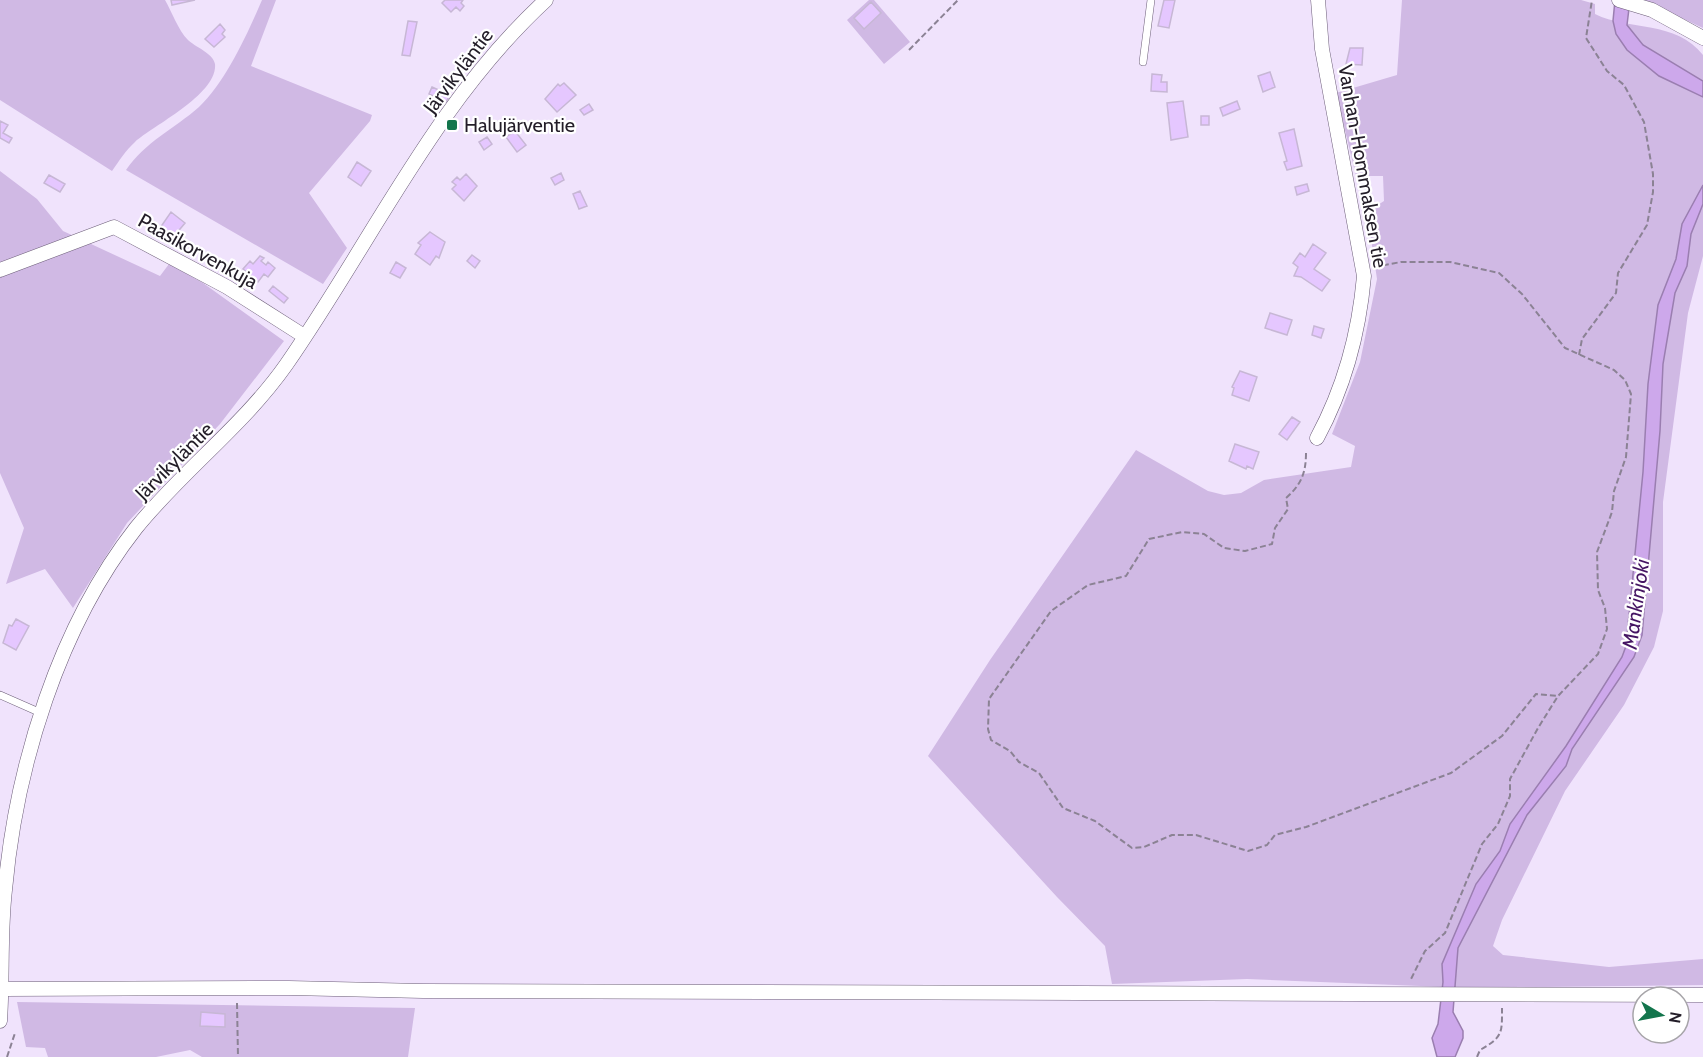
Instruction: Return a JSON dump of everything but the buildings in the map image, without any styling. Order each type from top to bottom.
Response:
[{"type":"street","name":"Järvikyläntie","points":[[0,1021],[5,886],[17,811],[41,713],[69,641],[106,568],[138,526],[177,483],[255,407],[304,336],[405,177],[455,105],[497,48],[546,0]]},
{"type":"street","name":"Vanhan-Hommaksen tie","points":[[1317,438],[1329,417],[1350,361],[1361,308],[1363,269],[1322,49],[1318,0]]},
{"type":"street","points":[[1619,0],[1635,5],[1653,5],[1703,38]]},
{"type":"street","name":"Paasikorvenkuja","points":[[0,270],[114,227],[227,287],[304,336]]},
{"type":"street","points":[[2,989],[237,988],[1461,997],[1703,995]]},
{"type":"lane","points":[[1143,62],[1151,0]]},
{"type":"lane","points":[[0,695],[41,713]]},
{"type":"path","points":[[909,50],[958,0]]},
{"type":"path","points":[[1579,355],[1582,339],[1616,293],[1618,273],[1647,225],[1653,192],[1653,174],[1644,122],[1624,85],[1607,72],[1586,38],[1592,0]]},
{"type":"path","points":[[1363,269],[1401,262],[1450,262],[1499,273],[1522,294],[1565,348],[1614,370],[1625,380],[1631,394],[1632,409],[1626,457],[1614,491],[1612,512],[1597,552],[1598,590],[1605,608],[1607,629],[1598,654],[1558,696],[1510,779],[1510,796],[1498,824],[1482,844],[1445,933],[1419,959],[1419,967],[1414,971],[1404,996]]},
{"type":"path","points":[[1306,453],[1306,471],[1298,488],[1286,498],[1288,509],[1275,528],[1272,544],[1245,551],[1235,550],[1224,548],[1204,534],[1182,532],[1149,539],[1126,576],[1088,585],[1051,611],[989,699],[988,729],[991,740],[1010,751],[1018,762],[1039,773],[1063,808],[1095,821],[1132,848],[1144,847],[1172,835],[1196,835],[1248,852],[1267,845],[1275,835],[1306,827],[1451,773],[1502,736],[1536,694],[1558,696]]},
{"type":"path","points":[[237,988],[238,1057]]},
{"type":"path","points":[[1477,1057],[1480,1050],[1497,1041],[1502,1029],[1502,997]]},
{"type":"path","points":[[7,1057],[15,1033]]},
{"type":"shaded area","points":[[0,0],[165,0],[184,36],[214,60],[213,75],[196,97],[135,142],[112,171],[0,100]]},
{"type":"shaded area","points":[[262,0],[276,0],[251,66],[372,115],[370,121],[309,193],[347,248],[323,284],[126,170],[142,151],[209,97],[235,57]]},
{"type":"shaded area","points":[[869,0],[874,0],[910,42],[884,64],[847,20]]},
{"type":"shaded area","points":[[1402,0],[1581,0],[1595,4],[1595,14],[1608,19],[1680,36],[1703,55],[1703,256],[1688,313],[1663,502],[1663,611],[1654,647],[1624,705],[1565,791],[1502,920],[1493,946],[1503,955],[1609,967],[1703,959],[1703,985],[1471,988],[1247,979],[1112,984],[1105,946],[928,756],[990,660],[1136,450],[1208,491],[1224,495],[1241,493],[1264,480],[1351,467],[1355,446],[1332,434],[1360,362],[1377,279],[1367,212],[1384,201],[1383,176],[1356,176],[1336,93],[1397,75]]},
{"type":"shaded area","points":[[1643,0],[1703,0],[1703,28]]},
{"type":"shaded area","points":[[0,171],[37,199],[63,231],[160,276],[169,264],[203,283],[284,341],[220,424],[127,523],[73,608],[45,569],[6,584],[24,528],[0,473]]},
{"type":"shaded area","points":[[17,1002],[415,1008],[408,1057],[202,1057],[190,1050],[156,1057],[48,1057],[45,1048],[26,1047]]},
{"type":"water","points":[[1615,0],[1630,0],[1627,25],[1643,45],[1703,81],[1703,97],[1659,76],[1627,50],[1616,34],[1613,21]]},
{"type":"water","name":"Mankinjoki","points":[[1703,185],[1703,204],[1691,234],[1687,266],[1675,293],[1663,364],[1660,431],[1642,635],[1634,657],[1572,749],[1566,766],[1527,815],[1458,948],[1453,1012],[1463,1031],[1463,1038],[1455,1057],[1437,1057],[1432,1038],[1438,1024],[1443,982],[1442,964],[1476,884],[1500,851],[1510,824],[1566,746],[1622,657],[1626,646],[1643,472],[1648,384],[1658,305],[1676,259],[1682,224]]},
{"type":"place","name":"Halujärventie","points":[[452,125]]}]
